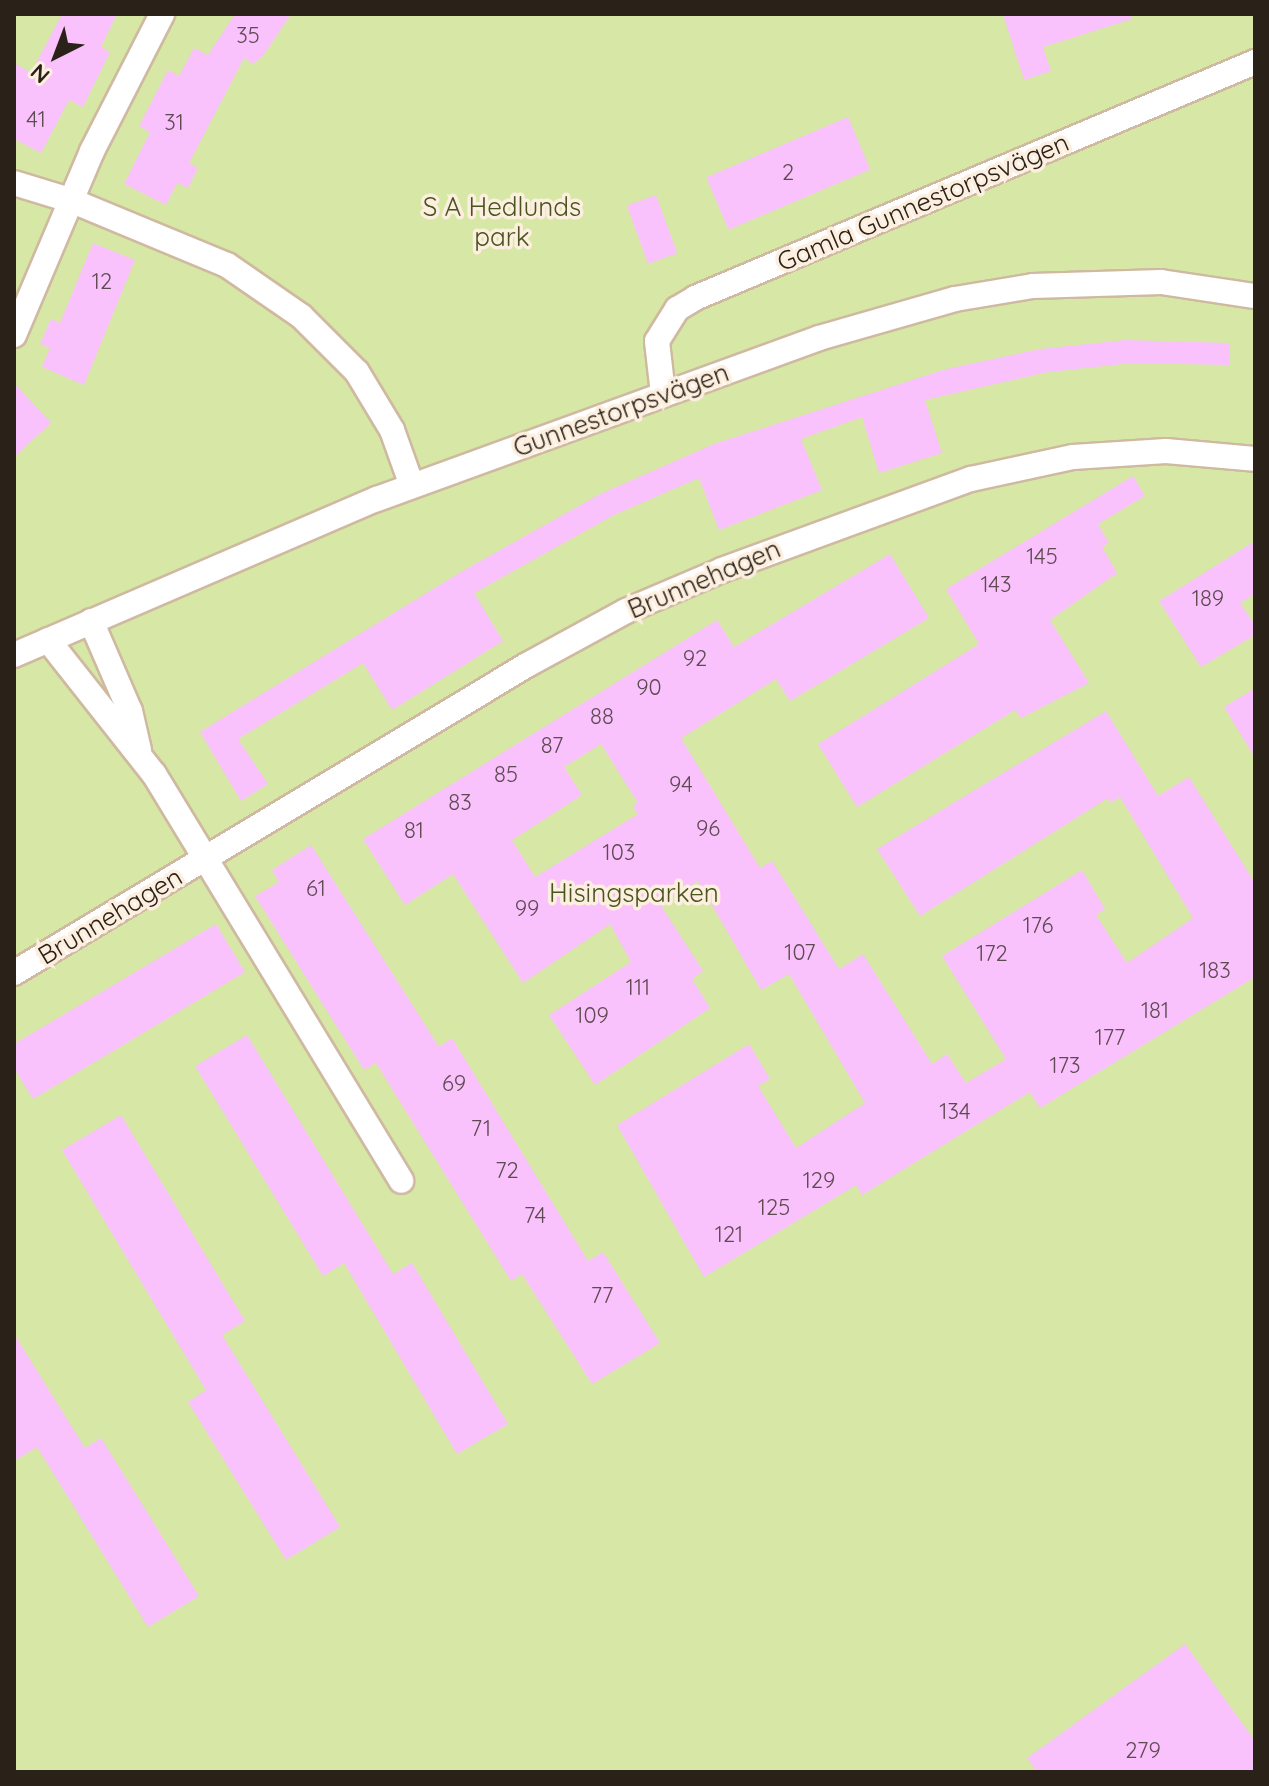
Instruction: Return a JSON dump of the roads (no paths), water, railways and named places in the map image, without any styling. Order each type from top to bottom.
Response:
[{"type":"street","points":[[14,335],[70,200],[162,14]]},
{"type":"street","name":"Gamla Gunnestorpsvägen","points":[[663,394],[657,341],[677,309],[695,298],[1255,62]]},
{"type":"street","points":[[14,183],[70,200],[227,265],[301,316],[357,372],[392,430],[412,486]]},
{"type":"street","name":"Gunnestorpsvägen","points":[[14,655],[412,486],[819,338],[955,299],[1033,286],[1148,281],[1255,296]]},
{"type":"street","name":"Brunnehagen","points":[[14,973],[626,611],[870,512],[971,479],[1073,457],[1166,451],[1255,459]]},
{"type":"street","name":"Brunnehagen","points":[[91,621],[130,711],[139,750]]},
{"type":"street","name":"Brunnehagen","points":[[48,640],[113,726],[139,750],[401,1181]]},
{"type":"park label","name":"S A Hedlunds park","points":[[502,222]]},
{"type":"park label","name":"Hisingsparken","points":[[634,893]]}]
